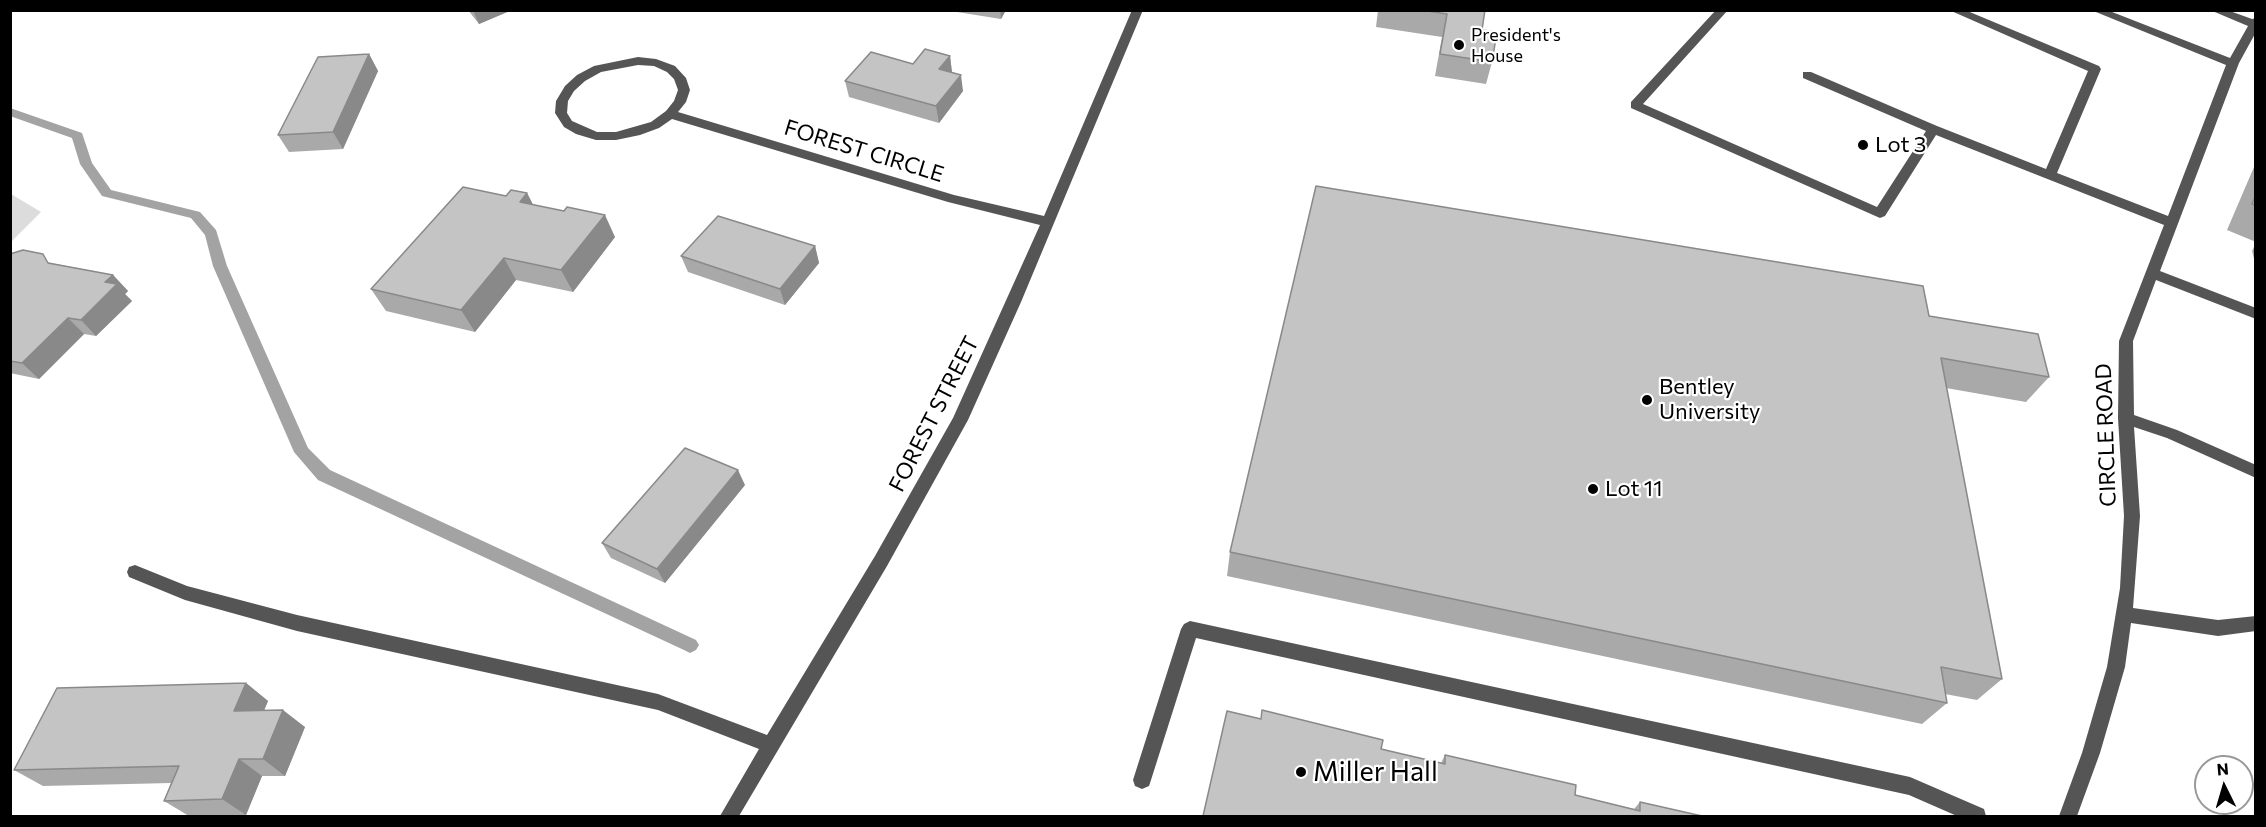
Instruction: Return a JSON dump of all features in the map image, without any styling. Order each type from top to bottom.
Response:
[{"type":"street","name":"FOREST STREET","points":[[729,816],[897,532],[960,420],[988,361],[1138,10]]},
{"type":"street","points":[[1723,10],[1635,105],[1880,213],[1933,129]]},
{"type":"street","points":[[1954,10],[2095,69],[2050,175]]},
{"type":"street","points":[[2096,10],[2233,63]]},
{"type":"street","points":[[2215,10],[2255,22]]},
{"type":"street","name":"CIRCLE ROAD","points":[[2068,816],[2091,753],[2116,667],[2124,614],[2132,516],[2126,418],[2126,341],[2154,274],[2170,222],[2233,63],[2255,22]]},
{"type":"street","points":[[638,61],[656,63],[671,69],[680,78],[684,90],[680,102],[670,114],[656,124],[636,132],[616,136],[596,136],[580,131],[568,123],[561,113],[562,101],[569,89],[581,78],[598,69],[618,63],[638,61]]},
{"type":"street","points":[[1807,75],[1933,129],[2170,222]]},
{"type":"street","name":"FOREST CIRCLE","points":[[670,114],[953,200],[1048,222]]},
{"type":"street","points":[[2154,274],[2256,314]]},
{"type":"street","points":[[2126,418],[2172,434],[2256,472]]},
{"type":"street","points":[[135,572],[185,593],[297,623],[658,702],[772,746]]},
{"type":"street","points":[[2124,614],[2218,628],[2256,623]]},
{"type":"street","points":[[1142,780],[1190,629],[1910,786],[1977,816]]},
{"type":"shaded area","points":[[11,194],[41,212],[11,242]]},
{"type":"building","points":[[1421,10],[1485,10],[1482,30],[1497,32],[1492,62],[1440,54],[1447,14]]},
{"type":"building","points":[[925,49],[950,56],[939,69],[961,75],[936,106],[845,81],[871,52],[913,64]]},
{"type":"building","points":[[369,54],[333,132],[278,135],[318,57]]},
{"type":"building","name":"Lot 11","points":[[1316,186],[1923,286],[1929,316],[2038,334],[2049,377],[1941,358],[2002,679],[1941,667],[1947,703],[1230,552]]},
{"type":"building","points":[[463,187],[506,196],[511,190],[527,193],[520,202],[564,211],[567,207],[605,215],[561,270],[504,258],[461,310],[371,289]]},
{"type":"building","points":[[718,216],[815,246],[780,289],[681,256]]},
{"type":"building","points":[[23,250],[43,254],[48,263],[113,275],[105,282],[117,284],[81,320],[68,318],[22,363],[10,361],[10,254]]},
{"type":"building","points":[[685,448],[738,470],[657,569],[602,543]]},
{"type":"building","points":[[246,683],[234,711],[283,710],[263,759],[239,759],[222,799],[164,801],[179,766],[14,770],[57,688]]},
{"type":"building","name":"Miller Hall","points":[[1262,710],[1383,740],[1381,749],[1445,764],[1445,755],[1576,785],[1575,795],[1640,811],[1640,802],[1702,816],[1203,816],[1227,711],[1261,719]]},
{"type":"waterway","points":[[10,112],[78,136],[86,164],[107,193],[195,215],[211,233],[220,266],[302,452],[324,475],[690,645]]},
{"type":"place","name":"President's House","points":[[1459,45]]},
{"type":"place","name":"Lot 3","points":[[1863,145]]},
{"type":"place","name":"Bentley University","points":[[1647,400]]},
{"type":"place","name":"Lot 11","points":[[1593,489]]},
{"type":"place","name":"Miller Hall","points":[[1301,772]]}]
